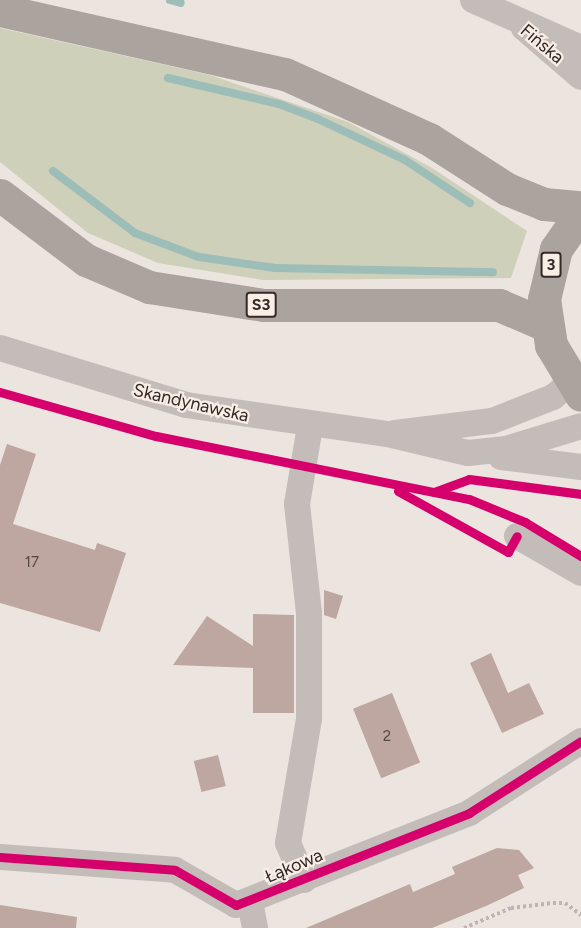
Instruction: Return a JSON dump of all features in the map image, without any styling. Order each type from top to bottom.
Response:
[{"type":"highway","points":[[0,10],[285,74],[429,139],[507,189],[544,204],[581,207]]},
{"type":"highway","name":"S3","points":[[0,195],[86,260],[149,287],[264,305],[499,305],[546,325]]},
{"type":"highway","name":"3","points":[[576,389],[546,325],[548,273],[556,249],[581,213]]},
{"type":"street","name":"Fińska","points":[[473,0],[503,10],[580,46]]},
{"type":"street","name":"Fińska","points":[[503,10],[581,77]]},
{"type":"street","name":"Skandynawska","points":[[0,348],[186,405],[309,426],[388,434],[468,453],[506,449],[581,426]]},
{"type":"street","name":"Skandynawska","points":[[388,434],[492,421],[576,389]]},
{"type":"street","points":[[304,880],[288,843],[309,718],[309,613],[297,504],[309,426]]},
{"type":"street","points":[[468,453],[581,467]]},
{"type":"street","points":[[517,536],[581,573]]},
{"type":"street","name":"Łąkowa","points":[[0,857],[175,870],[226,903],[250,902],[469,813],[581,741]]},
{"type":"street","points":[[250,902],[255,928]]},
{"type":"path","points":[[464,928],[511,908],[553,903],[565,903],[581,915]]},
{"type":"green space","points":[[0,28],[210,75],[348,122],[432,168],[527,231],[511,278],[263,280],[158,263],[88,233],[0,162]]},
{"type":"building","points":[[7,444],[36,454],[13,524],[95,550],[97,543],[126,553],[100,632],[0,603],[0,465]]},
{"type":"building","points":[[324,590],[343,596],[336,619],[324,615]]},
{"type":"building","points":[[253,614],[294,615],[294,713],[253,713],[253,668],[173,665],[207,616],[253,646]]},
{"type":"building","points":[[491,653],[508,693],[529,683],[544,714],[502,733],[470,663]]},
{"type":"building","points":[[392,693],[420,763],[381,778],[353,709]]},
{"type":"building","points":[[218,755],[226,786],[201,792],[194,761]]},
{"type":"building","points":[[497,848],[519,850],[534,868],[518,875],[524,888],[486,906],[432,928],[306,928],[410,884],[413,892],[455,874],[452,867]]},
{"type":"building","points":[[0,905],[77,917],[76,928],[0,928]]},
{"type":"waterway","points":[[170,0],[181,3]]},
{"type":"waterway","points":[[168,78],[279,104],[318,119],[405,160],[470,203]]},
{"type":"waterway","points":[[53,171],[135,233],[199,257],[275,268],[493,272]]},
{"type":"cycle path","points":[[0,392],[156,436],[469,499],[525,522],[581,556]]},
{"type":"cycle path","points":[[434,492],[469,479],[581,494]]},
{"type":"cycle path","points":[[398,491],[508,552],[517,536]]},
{"type":"cycle path","points":[[0,857],[175,870],[236,905],[469,813],[581,741]]}]
